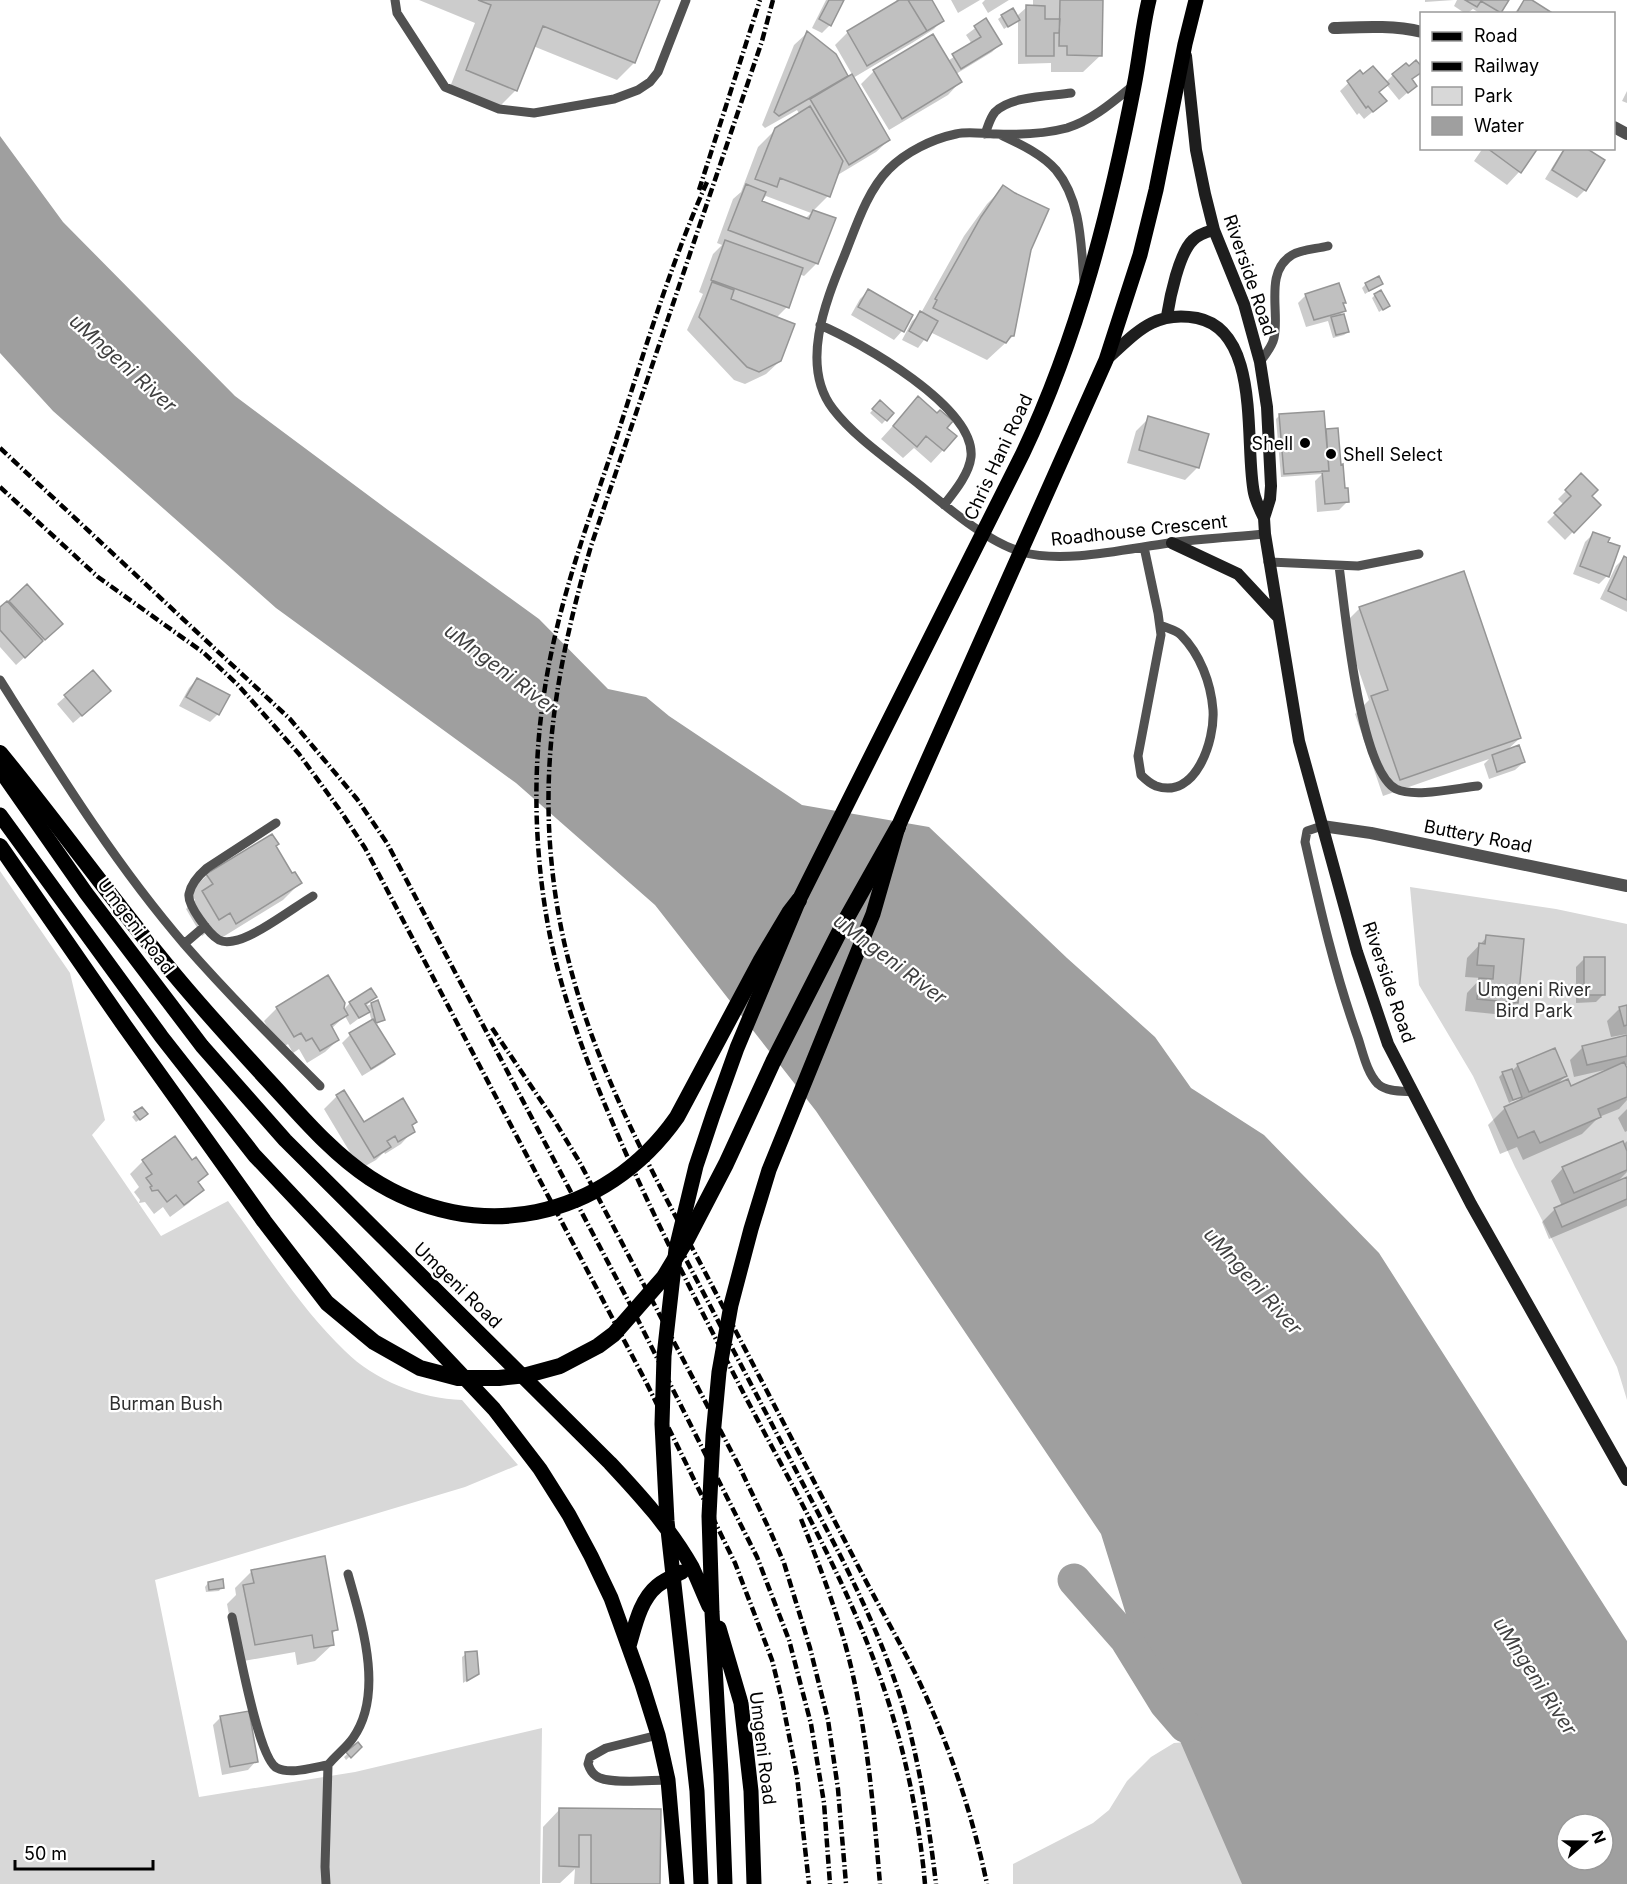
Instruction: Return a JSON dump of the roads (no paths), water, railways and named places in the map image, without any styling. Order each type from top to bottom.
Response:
[{"type":"highway","points":[[0,753],[210,1018],[333,1148],[360,1171],[387,1188],[419,1203],[476,1215],[508,1216],[554,1208],[590,1195],[637,1163],[664,1135],[677,1117],[774,936],[799,900]]},
{"type":"highway","points":[[0,846],[124,1026],[327,1303],[355,1329],[398,1357],[420,1368],[446,1375],[472,1378],[510,1378],[546,1371],[572,1361],[598,1346],[614,1334],[664,1277],[726,1164],[773,1062],[845,921],[898,827]]},
{"type":"main road","name":"Chris Hani Road","points":[[701,1884],[697,1791],[667,1521],[664,1457],[662,1400],[668,1313],[676,1249],[696,1166],[737,1048],[799,900],[1023,453],[1061,363],[1095,256],[1135,84],[1146,0]]},
{"type":"main road","points":[[725,1884],[709,1516],[719,1372],[731,1305],[769,1170],[873,914],[898,827],[1106,360],[1140,255],[1154,201],[1196,0]]},
{"type":"main road","name":"Riverside Road","points":[[1185,44],[1196,150],[1214,230],[1244,304],[1260,362],[1267,407],[1271,486],[1270,499],[1264,518]]},
{"type":"main road","points":[[1106,360],[1138,331],[1167,316],[1170,295],[1188,246],[1200,234],[1214,230]]},
{"type":"main road","name":"Riverside Road","points":[[1167,316],[1181,315],[1218,327],[1232,344],[1241,368],[1248,413],[1254,493],[1264,518],[1268,562],[1299,741],[1370,994],[1388,1044],[1471,1204],[1627,1480]]},
{"type":"main road","points":[[1172,543],[1238,574],[1278,616]]},
{"type":"main road","name":"Umgeni Road","points":[[0,770],[86,893],[202,1046],[285,1140],[610,1463],[669,1532],[692,1568],[718,1627],[741,1703],[751,1791],[754,1884]]},
{"type":"main road","points":[[0,815],[161,1036],[255,1156],[494,1409],[540,1469],[591,1556],[611,1598],[629,1646],[658,1735],[668,1780],[677,1884]]},
{"type":"main road","points":[[629,1646],[637,1618],[649,1595],[657,1586],[692,1568]]},
{"type":"street","points":[[1334,28],[1377,26],[1420,32]]},
{"type":"street","name":"Buttery Road","points":[[1322,826],[1371,833],[1627,886]]},
{"type":"lane","points":[[395,0],[397,13],[445,87],[499,110],[534,113],[614,99],[638,90],[650,82],[658,72],[686,0]]},
{"type":"lane","name":"Roadhouse Crescent","points":[[1135,84],[1089,119],[1069,128],[1046,133],[957,134],[935,140],[909,153],[888,170],[872,194],[856,228],[826,302],[820,325],[816,367],[831,408],[851,429],[945,505],[1003,545],[1024,553],[1044,556],[1084,555],[1265,534]]},
{"type":"lane","points":[[985,134],[991,117],[1008,103],[1071,93]]},
{"type":"lane","name":"Roadhouse Crescent","points":[[999,134],[1039,156],[1055,169],[1064,182],[1073,201],[1078,223],[1084,287]]},
{"type":"lane","points":[[1260,362],[1274,338],[1277,273],[1283,263],[1296,254],[1328,246]]},
{"type":"lane","points":[[820,325],[847,337],[900,369],[962,424],[971,445],[971,458],[959,485],[945,505]]},
{"type":"lane","points":[[1144,547],[1160,625],[1159,646],[1138,756],[1141,775],[1155,786],[1172,788],[1189,782],[1204,758],[1211,736],[1213,711],[1208,678],[1196,655],[1179,633],[1160,625]]},
{"type":"lane","points":[[1268,562],[1339,566],[1378,564],[1419,554]]},
{"type":"lane","points":[[1339,566],[1360,712],[1383,774],[1390,785],[1400,790],[1421,792],[1478,786]]},
{"type":"lane","points":[[0,680],[112,849],[184,944],[247,1013],[320,1086]]},
{"type":"lane","points":[[276,823],[207,868],[193,884],[189,894],[190,904],[205,926],[219,940],[225,942],[244,939],[314,896]]},
{"type":"lane","points":[[1322,826],[1307,831],[1305,842],[1329,944],[1366,1063],[1377,1083],[1388,1089],[1414,1092]]},
{"type":"lane","points":[[184,944],[205,926]]},
{"type":"lane","points":[[232,1617],[254,1716],[271,1764],[284,1770],[328,1765],[354,1737],[361,1723],[369,1678],[365,1644],[348,1574]]},
{"type":"lane","points":[[658,1735],[606,1748],[590,1757],[588,1764],[599,1778],[668,1780]]},
{"type":"lane","points":[[326,1884],[328,1765]]},
{"type":"water","name":"uMngeni River","points":[[0,136],[63,222],[235,396],[539,619],[608,689],[646,697],[669,716],[802,805],[929,827],[1067,958],[1155,1037],[1191,1088],[1264,1135],[1379,1253],[1627,1641],[1627,1884],[1242,1884],[1128,1621],[1101,1534],[816,1111],[655,905],[516,783],[276,608],[53,411],[0,353]]},
{"type":"waterway","points":[[1074,1580],[1126,1639],[1166,1704],[1185,1726]]},
{"type":"railway","points":[[699,190],[760,0]]},
{"type":"railway","points":[[773,0],[762,41],[591,546],[580,586],[562,665],[551,744],[549,825],[552,867],[560,923],[573,976],[589,1028],[609,1079],[655,1177],[918,1679],[940,1728],[958,1779],[987,1884]]},
{"type":"railway","points":[[707,182],[658,309],[583,536],[555,634],[543,701],[537,760],[538,849],[541,878],[550,936],[564,993],[593,1076],[616,1131],[684,1277],[828,1555],[872,1655],[891,1711],[913,1797],[925,1884]]},
{"type":"railway","points":[[0,448],[290,719],[357,799],[387,843],[631,1306],[757,1557],[789,1640],[811,1724],[824,1803],[830,1884]]},
{"type":"railway","points":[[0,487],[98,577],[204,653],[238,685],[299,754],[365,848],[646,1382],[735,1563],[772,1660],[782,1700],[797,1776],[809,1884]]},
{"type":"railway","points":[[492,1028],[579,1161],[739,1466],[784,1563],[810,1648],[828,1720],[838,1789],[846,1884]]},
{"type":"railway","points":[[679,1246],[839,1553],[883,1649],[898,1689],[915,1752],[936,1884]]},
{"type":"railway","points":[[801,1519],[830,1594],[858,1697],[873,1804],[880,1884]]},
{"type":"place","name":"Shell","points":[[1305,443]]},
{"type":"place","name":"Shell Select","points":[[1331,454]]},
{"type":"park label","name":"Umgeni River Bird Park","points":[[1534,999]]},
{"type":"park label","name":"Burman Bush","points":[[166,1403]]}]
